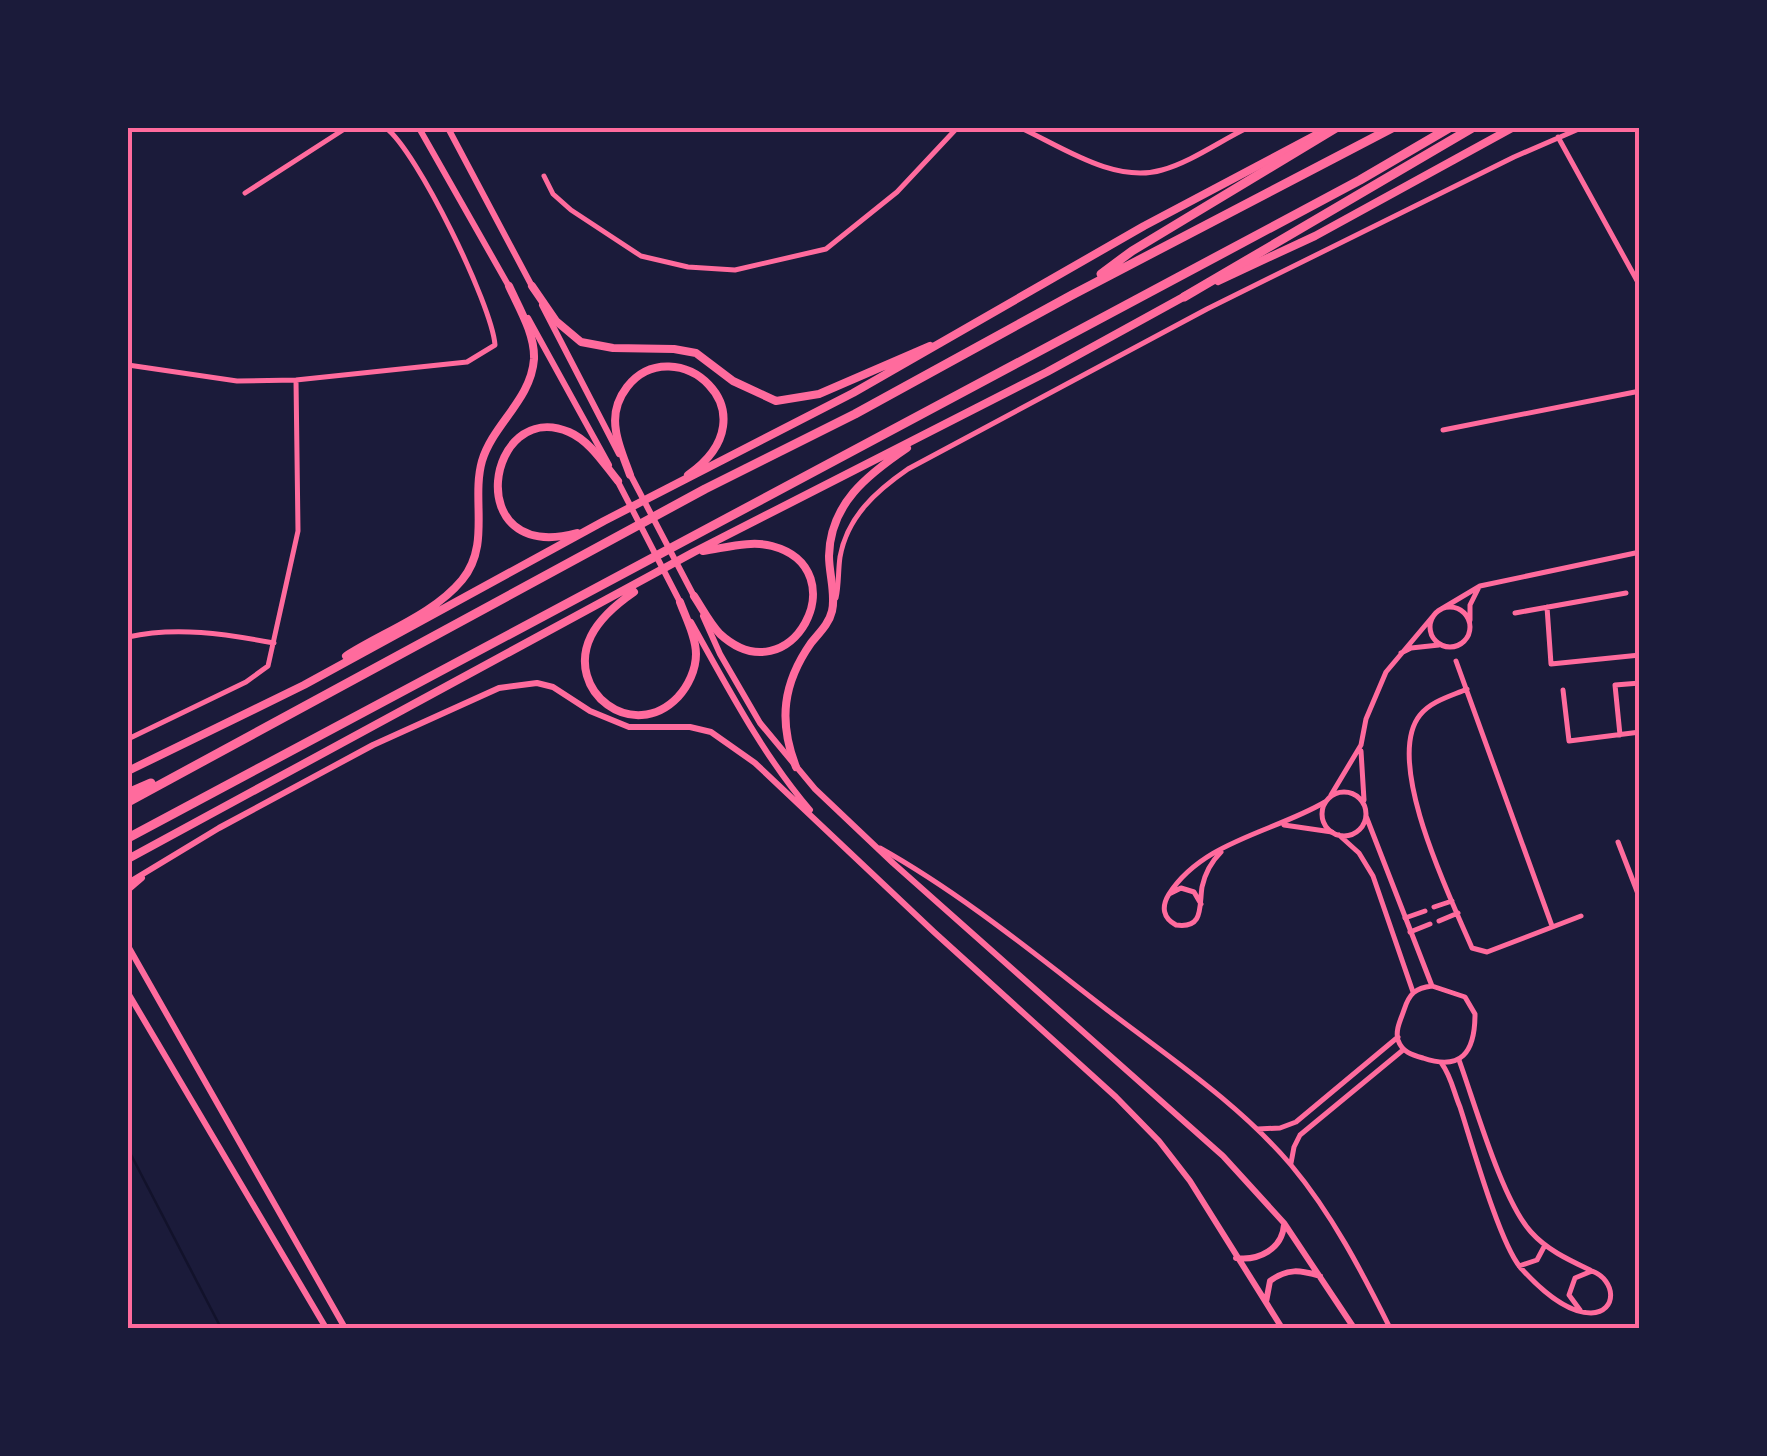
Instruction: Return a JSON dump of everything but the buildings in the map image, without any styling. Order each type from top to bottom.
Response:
[{"type":"highway","points":[[1072,295],[1132,251],[1333,128]]},
{"type":"highway","points":[[128,771],[304,685],[604,521],[752,447],[958,336],[1144,226],[1333,128]]},
{"type":"highway","points":[[128,802],[1072,295],[1392,128]]},
{"type":"highway","points":[[128,838],[1360,180],[1449,128]]},
{"type":"highway","points":[[128,859],[694,552],[935,430],[1184,297],[1472,128]]},
{"type":"highway","points":[[1184,297],[1315,236],[1512,128]]},
{"type":"highway","points":[[304,685],[358,648],[437,603],[466,576],[478,538],[482,460],[526,388],[534,363],[530,334],[509,286]]},
{"type":"highway","points":[[532,286],[556,321],[581,342],[696,353],[733,381],[776,401],[818,394],[958,336]]},
{"type":"highway","points":[[632,478],[616,432],[618,400],[645,372],[658,368],[686,369],[715,391],[724,415],[723,433],[711,457],[666,490]]},
{"type":"highway","points":[[604,521],[557,538],[532,535],[506,514],[496,484],[498,468],[506,451],[525,435],[558,429],[588,445],[619,484]]},
{"type":"highway","points":[[796,767],[784,724],[784,701],[790,678],[832,611],[829,553],[840,510],[868,475],[935,430]]},
{"type":"highway","points":[[692,593],[719,633],[754,652],[768,652],[782,647],[806,624],[814,593],[802,564],[774,546],[758,544],[694,552]]},
{"type":"highway","points":[[657,575],[616,607],[591,636],[585,656],[588,678],[598,696],[611,708],[639,717],[653,714],[669,706],[684,690],[696,652],[679,599]]},
{"type":"highway","points":[[128,793],[200,763]]},
{"type":"main road","points":[[420,128],[746,719],[790,787],[827,830]]},
{"type":"main road","points":[[448,128],[760,723],[796,767],[870,842],[1223,1156],[1284,1223],[1354,1328]]},
{"type":"main road","points":[[128,886],[219,828],[373,745],[498,688],[537,683],[553,687],[590,711],[628,727],[711,732],[756,763],[1116,1096],[1190,1181],[1234,1257],[1282,1328]]},
{"type":"main road","points":[[128,946],[345,1328]]},
{"type":"main road","points":[[128,993],[326,1328]]},
{"type":"main road","points":[[1234,1257],[1257,1258],[1270,1250],[1280,1241],[1284,1223]]},
{"type":"main road","points":[[1266,1302],[1270,1280],[1282,1272],[1294,1270],[1321,1276]]},
{"type":"street","points":[[244,194],[346,128]]},
{"type":"street","points":[[128,365],[237,381],[296,380],[468,362],[495,345],[493,326],[482,298],[434,198],[386,128]]},
{"type":"street","points":[[544,176],[553,194],[571,210],[641,256],[688,267],[735,270],[826,249],[897,192],[957,128]]},
{"type":"street","points":[[1021,128],[1102,166],[1134,173],[1162,170],[1247,128]]},
{"type":"street","points":[[832,611],[848,530],[871,498],[908,469],[1207,309],[1582,128]]},
{"type":"street","points":[[1558,137],[1640,286]]},
{"type":"street","points":[[128,739],[246,682],[268,666],[298,531],[296,380]]},
{"type":"street","points":[[1443,430],[1640,392]]},
{"type":"street","points":[[1223,850],[1206,876],[1201,913],[1193,923],[1170,922],[1163,908],[1186,872],[1223,850],[1261,831],[1326,802],[1332,796],[1361,746],[1375,694],[1399,654],[1436,613],[1480,586],[1640,552]]},
{"type":"street","points":[[1399,654],[1425,645],[1462,642],[1470,624],[1470,605],[1480,586]]},
{"type":"street","points":[[1515,613],[1626,593]]},
{"type":"street","points":[[1547,607],[1552,664],[1640,655]]},
{"type":"street","points":[[1436,613],[1457,608],[1470,624]]},
{"type":"street","points":[[1436,613],[1431,633],[1444,646]]},
{"type":"street","points":[[128,638],[168,632],[224,634],[274,644]]},
{"type":"street","points":[[1456,660],[1552,926]]},
{"type":"street","points":[[1620,735],[1615,685],[1640,683]]},
{"type":"street","points":[[1467,688],[1431,704],[1421,713],[1407,756],[1419,814],[1472,948],[1486,952],[1580,916]]},
{"type":"street","points":[[1563,690],[1569,741],[1640,732]]},
{"type":"street","points":[[1361,746],[1366,816],[1432,986]]},
{"type":"street","points":[[1332,796],[1339,792],[1355,795],[1365,808]]},
{"type":"street","points":[[1326,802],[1322,818],[1332,832]]},
{"type":"street","points":[[1339,835],[1360,829],[1366,816]]},
{"type":"street","points":[[1281,825],[1332,832],[1358,854],[1373,876],[1414,992]]},
{"type":"street","points":[[870,842],[910,864],[967,904],[1182,1067],[1255,1128],[1292,1166],[1352,1254],[1390,1328]]},
{"type":"street","points":[[1618,842],[1640,899]]},
{"type":"street","points":[[1627,864],[1640,863]]},
{"type":"street","points":[[1169,894],[1188,889],[1202,904]]},
{"type":"street","points":[[1434,907],[1452,900]]},
{"type":"street","points":[[1405,918],[1425,911]]},
{"type":"street","points":[[1439,920],[1458,913]]},
{"type":"street","points":[[1410,932],[1430,924]]},
{"type":"street","points":[[1255,1128],[1272,1130],[1296,1122],[1398,1037],[1408,998],[1414,992],[1432,986],[1461,995],[1474,1010],[1475,1022],[1459,1060],[1442,1064],[1404,1050],[1398,1037]]},
{"type":"street","points":[[1292,1166],[1294,1146],[1305,1130],[1404,1050]]},
{"type":"street","points":[[1442,1064],[1518,1266],[1549,1294],[1580,1310],[1600,1310],[1611,1293],[1609,1283],[1602,1275],[1545,1245],[1516,1210],[1459,1060]]},
{"type":"street","points":[[1518,1266],[1537,1260],[1545,1245]]},
{"type":"street","points":[[1580,1310],[1573,1304],[1570,1286],[1575,1278],[1592,1271]]},
{"type":"waterway","points":[[128,1149],[221,1328]]}]
